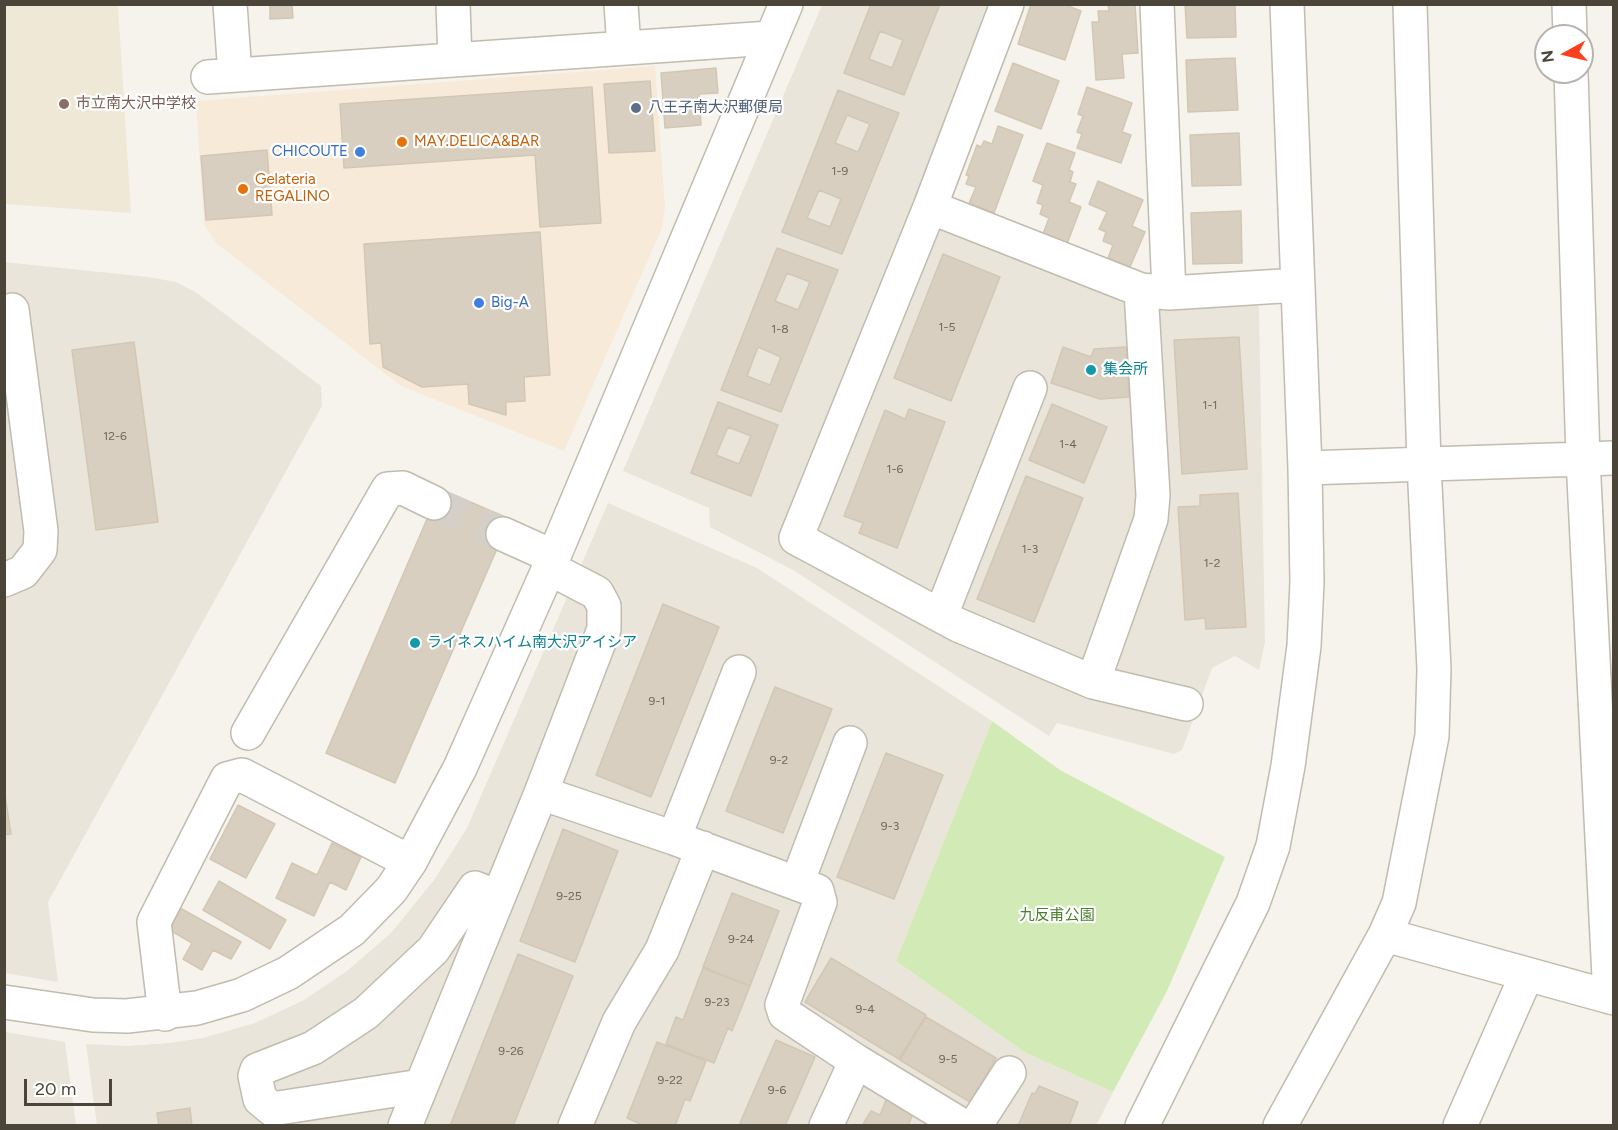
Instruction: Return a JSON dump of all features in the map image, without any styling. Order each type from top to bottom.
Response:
[{"type":"street","points":[[230,4],[221,76],[770,38]]},
{"type":"street","points":[[453,4],[456,59]]},
{"type":"street","points":[[621,4],[624,48]]},
{"type":"street","points":[[4,1002],[93,1015],[127,1016],[165,1014],[242,995],[288,973],[352,930],[391,890],[410,862],[460,768],[552,563],[786,4]]},
{"type":"street","points":[[1007,4],[930,207],[796,538],[941,615],[1093,682],[1186,704]]},
{"type":"street","points":[[1093,682],[1151,519],[1156,4]]},
{"type":"street","points":[[1142,1125],[1253,903],[1273,846],[1288,766],[1304,646],[1305,468],[1287,4]]},
{"type":"street","points":[[1280,1125],[1385,935],[1399,903],[1432,736],[1434,669],[1424,464],[1410,4]]},
{"type":"street","points":[[1569,4],[1570,24]]},
{"type":"street","points":[[1385,935],[1612,998],[1598,458],[1572,84]]},
{"type":"street","points":[[930,207],[1155,291],[1298,285]]},
{"type":"street","points":[[4,580],[23,572],[40,550],[41,531],[12,310]]},
{"type":"street","points":[[941,615],[1030,388]]},
{"type":"street","points":[[1305,468],[1598,458]]},
{"type":"street","points":[[248,733],[388,489],[403,488],[434,503]]},
{"type":"street","points":[[405,1125],[541,793],[605,622],[604,606],[597,593],[503,534]]},
{"type":"street","points":[[575,1125],[619,1022],[662,950],[689,843],[739,672]]},
{"type":"street","points":[[797,883],[850,743]]},
{"type":"street","points":[[165,1014],[154,922],[227,779],[242,775],[410,862]]},
{"type":"street","points":[[541,793],[689,843],[817,891],[820,902],[782,1005],[785,1014],[856,1061],[963,1125]]},
{"type":"street","points":[[421,1086],[272,1109],[260,1099],[255,1076],[257,1070],[313,1048],[366,1013],[433,950],[475,888],[498,897]]},
{"type":"street","points":[[1460,1125],[1527,974]]},
{"type":"street","points":[[826,1125],[856,1061]]},
{"type":"street","points":[[975,1125],[1009,1073]]},
{"type":"shaded area","name":"市立南大沢中学校","points":[[4,5],[118,5],[131,213],[5,204]]},
{"type":"shaded area","points":[[822,5],[992,5],[909,214],[1126,303],[1252,302],[1259,307],[1265,642],[1259,670],[1235,656],[1212,668],[1182,750],[1174,754],[1057,723],[1049,736],[793,570],[710,527],[709,508],[623,471]]},
{"type":"shaded area","points":[[655,66],[665,207],[662,228],[564,451],[401,386],[216,243],[204,224],[196,101]]},
{"type":"shaded area","points":[[4,262],[176,282],[197,293],[321,386],[322,406],[48,902],[58,982],[5,973]]},
{"type":"shaded area","points":[[608,503],[757,568],[992,721],[896,961],[1024,1052],[1113,1092],[1096,1126],[97,1125],[86,1044],[127,1046],[169,1043],[203,1038],[255,1023],[304,1000],[347,971],[391,933],[434,880],[467,828]]},
{"type":"shaded area","points":[[5,1032],[65,1042],[76,1125],[5,1125]]},
{"type":"green space","name":"九反甫公園","points":[[992,721],[1060,770],[1225,857],[1167,991],[1113,1092],[1024,1052],[896,961]]},
{"type":"building","points":[[270,4],[292,4],[293,18],[270,19]]},
{"type":"building","points":[[871,4],[940,4],[904,95],[844,73]],"holes":[[[880,31],[903,40],[892,68],[869,59]]]},
{"type":"building","points":[[1031,4],[1063,4],[1081,11],[1065,60],[1018,44]]},
{"type":"building","points":[[1108,4],[1135,4],[1138,53],[1122,54],[1124,78],[1096,80],[1092,22],[1099,22],[1098,11],[1109,11]]},
{"type":"building","points":[[1185,4],[1235,4],[1236,37],[1187,38]]},
{"type":"building","points":[[1235,58],[1238,110],[1188,112],[1186,60]]},
{"type":"building","points":[[1013,63],[1059,81],[1041,129],[995,111]]},
{"type":"building","points":[[716,68],[718,93],[699,94],[701,125],[665,128],[661,73]]},
{"type":"building","points":[[650,81],[655,151],[609,153],[604,84]]},
{"type":"building","points":[[592,87],[601,223],[540,227],[535,155],[344,168],[340,104]]},
{"type":"building","points":[[1087,87],[1132,103],[1122,132],[1131,135],[1121,163],[1077,148],[1082,134],[1077,132],[1083,116],[1078,114]]},
{"type":"building","points":[[838,90],[899,113],[842,254],[782,232]],"holes":[[[847,115],[870,124],[858,152],[835,143]],[[819,190],[841,199],[830,227],[807,218]]]},
{"type":"building","points":[[998,126],[1023,135],[994,213],[969,203],[976,187],[966,184],[969,176],[966,175],[977,145],[981,147],[984,141],[992,144]]},
{"type":"building","points":[[1239,133],[1241,185],[1192,186],[1190,135]]},
{"type":"building","points":[[1047,143],[1075,153],[1069,170],[1073,172],[1070,182],[1076,184],[1069,202],[1081,207],[1067,244],[1043,234],[1049,218],[1040,214],[1043,205],[1037,203],[1043,185],[1033,181]]},
{"type":"building","points":[[267,150],[272,215],[206,220],[201,156]]},
{"type":"building","points":[[1098,181],[1143,200],[1132,226],[1145,232],[1130,267],[1108,258],[1113,245],[1103,241],[1106,232],[1099,229],[1107,212],[1089,204]]},
{"type":"building","points":[[1241,211],[1242,263],[1193,264],[1191,213]]},
{"type":"building","points":[[540,232],[550,375],[524,377],[525,401],[506,402],[506,415],[469,404],[468,384],[422,387],[383,367],[381,343],[370,344],[364,244]]},
{"type":"building","points":[[777,248],[838,270],[781,412],[721,390]],"holes":[[[787,273],[810,282],[798,310],[775,301]],[[758,347],[781,357],[770,385],[747,376]]]},
{"type":"building","points":[[943,254],[1000,277],[951,401],[894,378]]},
{"type":"building","points":[[1239,337],[1247,469],[1182,474],[1174,340]]},
{"type":"building","points":[[134,342],[158,522],[96,530],[72,350]]},
{"type":"building","name":"集会所","points":[[1063,347],[1091,357],[1094,349],[1126,347],[1129,397],[1100,399],[1051,383]]},
{"type":"building","points":[[718,402],[778,425],[751,496],[691,473]],"holes":[[[728,427],[751,436],[739,464],[716,455]]]},
{"type":"building","points":[[1052,404],[1107,427],[1084,483],[1029,460]]},
{"type":"building","points":[[909,409],[945,422],[897,548],[859,533],[863,523],[844,516],[885,410],[905,419]]},
{"type":"building","points":[[1026,476],[1083,498],[1034,622],[977,599]]},
{"type":"building","name":"ライネスハイム南大沢アイシア","points":[[440,489],[510,519],[395,783],[326,753]]},
{"type":"building","points":[[1238,493],[1246,627],[1206,629],[1205,618],[1185,620],[1178,507],[1200,506],[1200,495]]},
{"type":"building","points":[[663,604],[719,627],[651,797],[596,775]]},
{"type":"building","points":[[775,687],[832,709],[783,833],[726,811]]},
{"type":"building","points":[[886,753],[943,775],[894,899],[837,877]]},
{"type":"building","points":[[4,789],[11,834],[4,835]]},
{"type":"building","points":[[238,805],[275,824],[246,878],[210,859]]},
{"type":"building","points":[[563,829],[618,851],[575,962],[520,941]]},
{"type":"building","points":[[332,843],[361,857],[346,890],[330,882],[314,916],[276,898],[292,863],[317,875]]},
{"type":"building","points":[[219,881],[286,920],[270,949],[203,910]]},
{"type":"building","points":[[732,893],[779,911],[750,986],[703,967]]},
{"type":"building","points":[[180,908],[241,942],[231,959],[213,950],[202,970],[183,959],[192,943],[168,929]]},
{"type":"building","points":[[518,954],[573,976],[513,1126],[450,1126]]},
{"type":"building","points":[[831,958],[926,1015],[899,1059],[805,1002]]},
{"type":"building","points":[[703,968],[750,986],[732,1031],[728,1028],[714,1063],[666,1044],[676,1017],[683,1020]]},
{"type":"building","points":[[926,1017],[996,1058],[970,1102],[900,1060]]},
{"type":"building","points":[[776,1040],[815,1057],[785,1126],[745,1126],[740,1123]]},
{"type":"building","points":[[657,1042],[706,1061],[690,1101],[685,1099],[675,1126],[645,1126],[627,1118]]},
{"type":"building","points":[[1039,1086],[1078,1102],[1069,1126],[1018,1126],[1032,1093],[1035,1094]]},
{"type":"building","points":[[886,1100],[914,1111],[908,1126],[862,1126],[871,1111],[880,1115]]},
{"type":"building","points":[[190,1108],[192,1126],[159,1126],[157,1113]]},
{"type":"tunnel","points":[[434,503],[503,534]]},
{"type":"place","name":"市立南大沢中学校","points":[[64,104]]},
{"type":"place","name":"八王子南大沢郵便局","points":[[636,108]]},
{"type":"place","name":"MAY.DELICA&BAR","points":[[402,142]]},
{"type":"place","name":"CHICOUTE","points":[[360,152]]},
{"type":"place","name":"Gelateria REGALINO","points":[[243,189]]},
{"type":"place","name":"Big-A","points":[[479,303]]},
{"type":"place","name":"集会所","points":[[1091,370]]},
{"type":"place","name":"ライネスハイム南大沢アイシア","points":[[415,643]]}]
